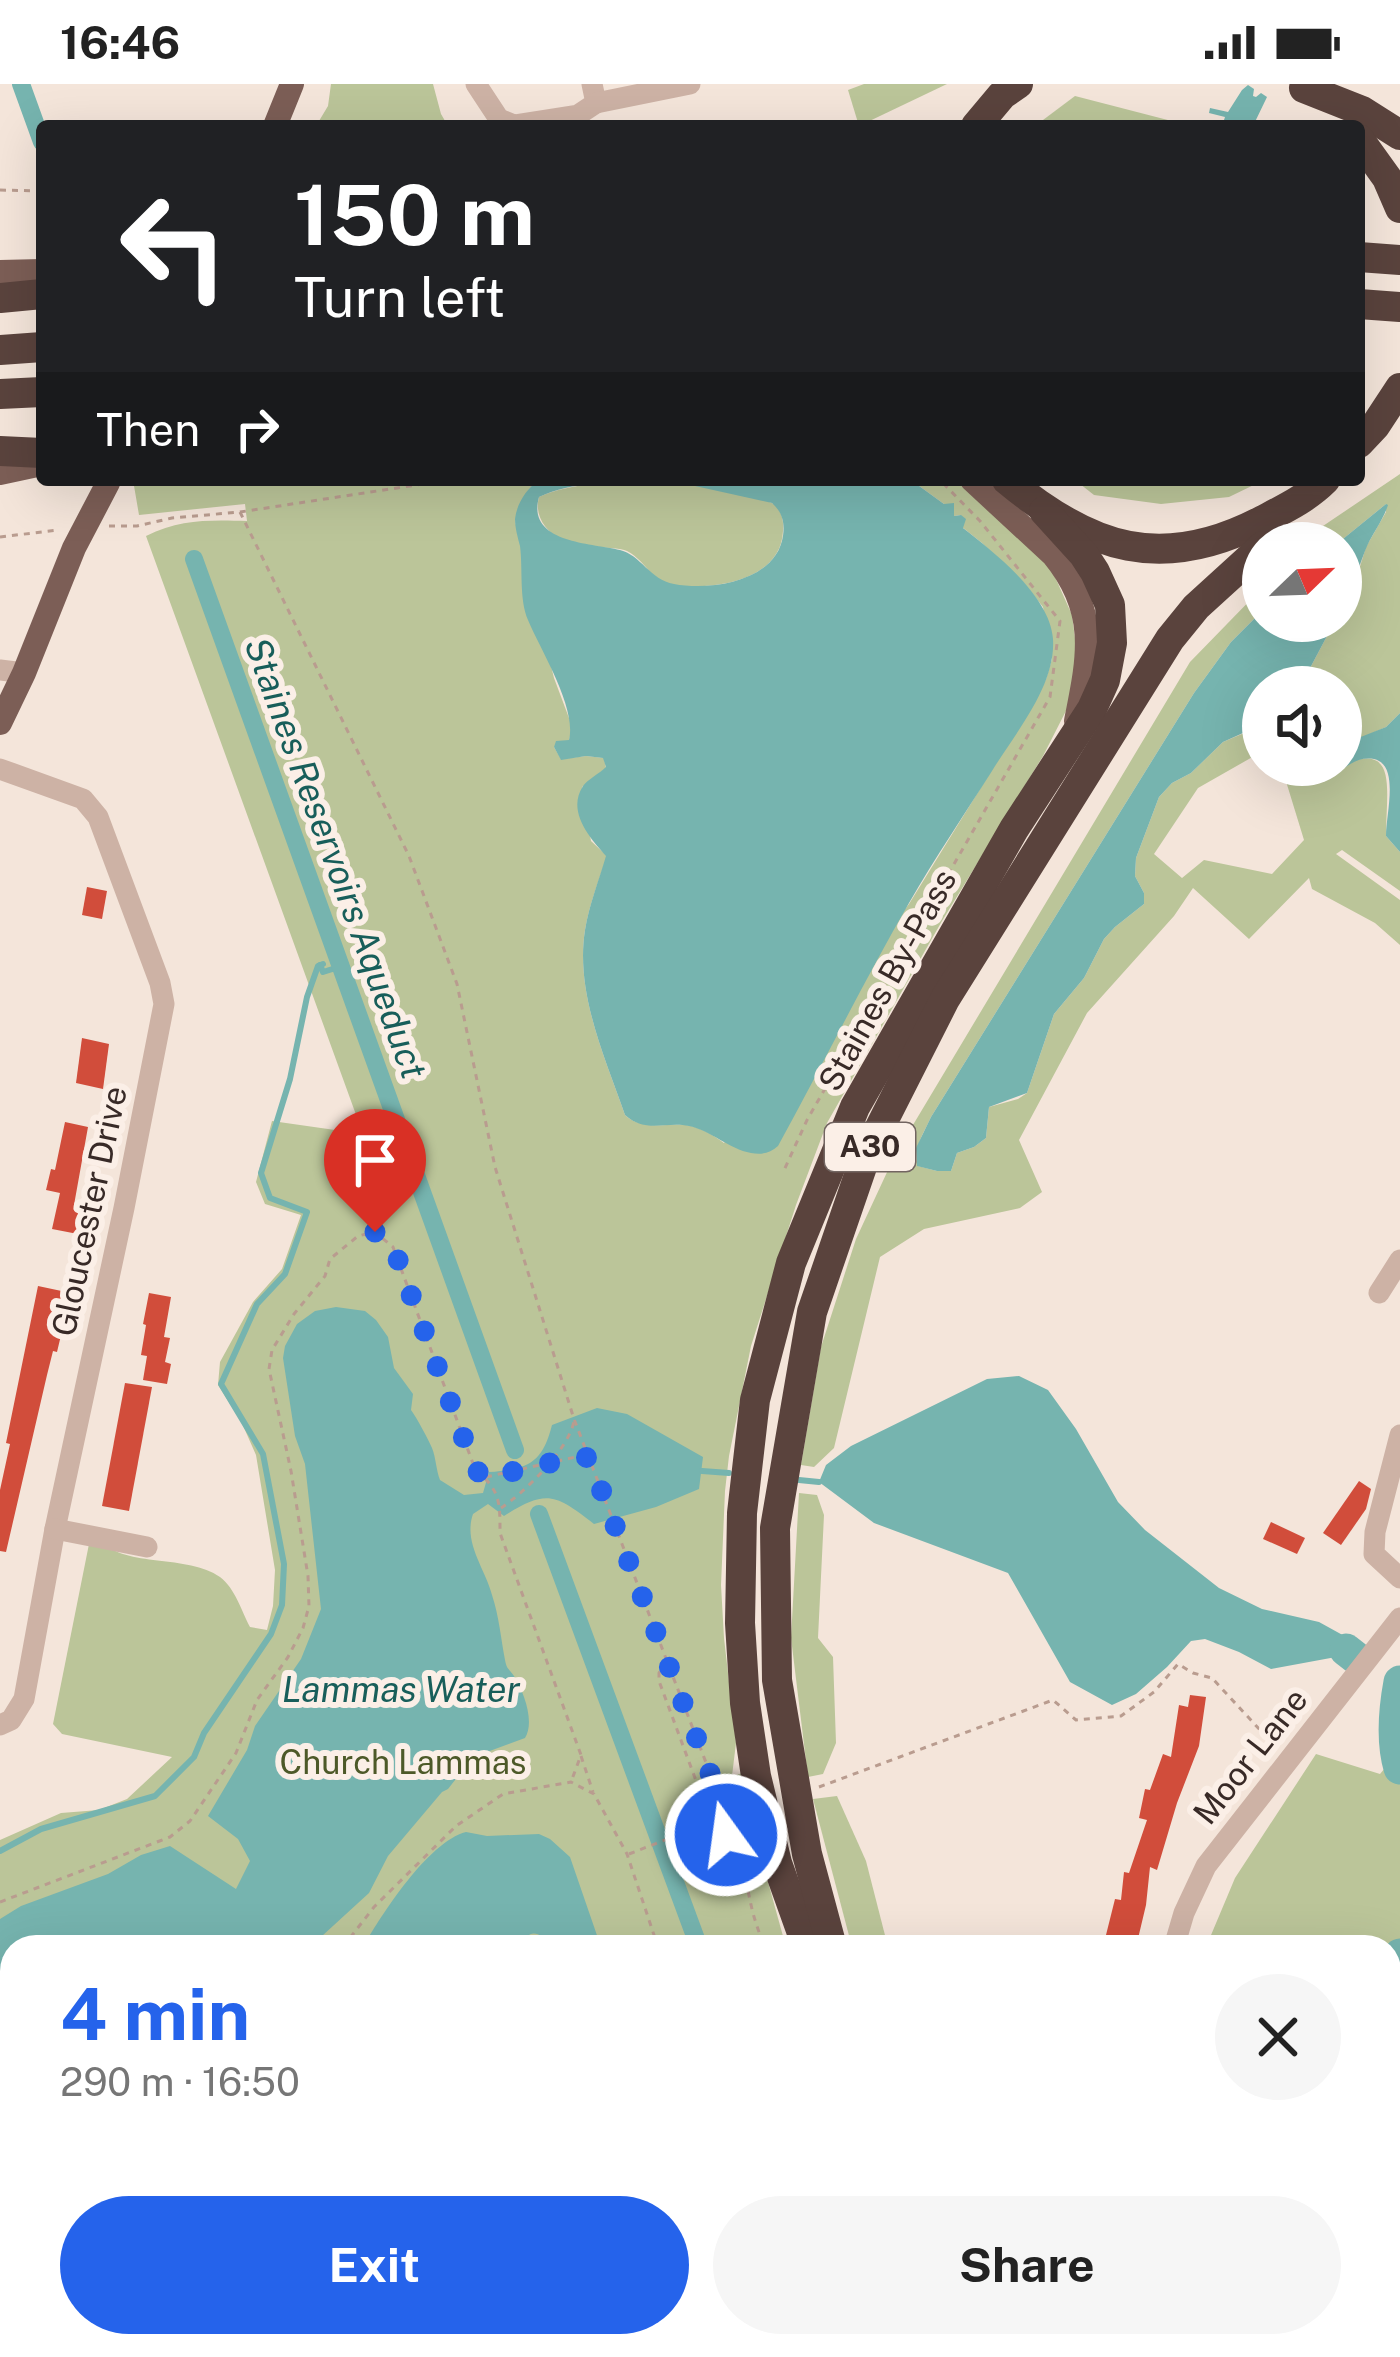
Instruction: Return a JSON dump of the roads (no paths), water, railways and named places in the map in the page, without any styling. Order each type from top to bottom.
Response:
[{"type":"highway","points":[[1301,86],[1339,120]]},
{"type":"highway","points":[[1301,86],[1363,111],[1400,135]]},
{"type":"highway","points":[[982,120],[1010,89]]},
{"type":"highway","points":[[1365,147],[1387,178],[1400,208]]},
{"type":"highway","points":[[1365,257],[1400,260]]},
{"type":"highway","points":[[0,298],[36,295]]},
{"type":"highway","points":[[1365,304],[1400,307]]},
{"type":"highway","points":[[0,350],[36,347]]},
{"type":"highway","points":[[1365,438],[1400,388]]},
{"type":"highway","points":[[0,394],[36,392]]},
{"type":"highway","points":[[1365,442],[1400,422]]},
{"type":"highway","points":[[0,451],[36,453]]},
{"type":"highway","points":[[1014,486],[1044,511],[1080,530],[1136,547],[1166,550],[1226,538],[1317,488]]},
{"type":"highway","name":"Staines By-Pass","points":[[1288,522],[1317,488]]},
{"type":"highway","name":"Staines By-Pass","points":[[803,1935],[777,1863],[756,1776],[745,1702],[740,1624],[742,1513],[755,1400],[791,1263],[855,1107],[1014,829],[1106,680],[1112,643],[1110,605],[1096,572],[1044,511]]},
{"type":"highway","name":"Staines By-Pass","points":[[829,1935],[807,1854],[777,1681],[775,1528],[812,1312],[866,1155],[946,1000],[1170,639],[1242,564]]},
{"type":"main road","points":[[277,120],[292,84]]},
{"type":"main road","points":[[962,120],[1010,89]]},
{"type":"main road","points":[[0,272],[36,271]]},
{"type":"main road","points":[[0,473],[36,465]]},
{"type":"main road","points":[[0,723],[12,671],[106,486]]},
{"type":"main road","name":"A30","points":[[978,486],[1053,555],[1078,597],[1085,621],[1087,668],[1073,735]]},
{"type":"street","points":[[476,84],[502,120]]},
{"type":"street","points":[[546,120],[578,115],[594,94],[691,84]]},
{"type":"street","name":"Gloucester Drive","points":[[0,769],[83,799],[98,817],[164,1004],[24,1699],[0,1726]]},
{"type":"street","points":[[1379,1293],[1400,1260]]},
{"type":"street","points":[[1400,1435],[1375,1532],[1374,1554],[1400,1578]]},
{"type":"street","points":[[55,1529],[147,1546]]},
{"type":"street","name":"Moor Lane","points":[[1178,1935],[1206,1866],[1400,1618]]},
{"type":"water","points":[[1248,85],[1254,89],[1253,96],[1267,97],[1256,120],[1224,120],[1209,113],[1210,108],[1228,112]]},
{"type":"water","points":[[532,486],[579,486],[539,497],[542,524],[551,532],[627,553],[666,582],[705,586],[739,580],[768,564],[778,552],[784,526],[772,503],[695,486],[919,486],[944,504],[954,503],[954,516],[966,519],[963,528],[1019,577],[1050,623],[1052,657],[1032,708],[919,886],[778,1146],[769,1152],[743,1151],[689,1126],[648,1126],[625,1115],[601,1048],[584,977],[587,921],[606,856],[582,824],[578,796],[606,767],[603,758],[561,760],[554,747],[556,741],[569,740],[570,727],[556,680],[525,612],[515,522]]},
{"type":"water","points":[[1388,505],[1362,561],[1362,524]]},
{"type":"water","points":[[1242,631],[1242,642],[1324,642],[1311,666],[1242,666],[1242,733],[1223,742],[1159,797],[1136,858],[1135,876],[1144,904],[1104,939],[1084,978],[1054,1014],[1027,1093],[989,1107],[986,1138],[957,1153],[951,1171],[917,1166],[916,1148],[931,1117],[1194,693]]},
{"type":"water","points":[[1400,713],[1400,852],[1386,836],[1387,770],[1374,759],[1362,760],[1362,736],[1386,727]]},
{"type":"water","name":"Lammas Water","points":[[336,1307],[365,1311],[376,1320],[388,1337],[394,1368],[413,1394],[411,1410],[432,1448],[440,1480],[464,1495],[483,1493],[489,1472],[531,1462],[552,1425],[597,1408],[627,1414],[703,1457],[699,1489],[594,1524],[570,1506],[550,1499],[531,1502],[504,1516],[488,1504],[473,1514],[473,1545],[494,1603],[506,1665],[525,1698],[528,1731],[525,1738],[487,1752],[477,1766],[459,1775],[388,1856],[369,1893],[323,1935],[0,1935],[0,1919],[21,1906],[170,1846],[236,1889],[250,1861],[238,1839],[208,1816],[247,1750],[255,1726],[301,1659],[321,1609],[305,1464],[295,1436],[283,1358],[297,1324],[315,1311]]},
{"type":"water","points":[[1019,1376],[1048,1390],[1118,1502],[1145,1530],[1219,1588],[1262,1609],[1319,1622],[1348,1638],[1346,1650],[1336,1657],[1271,1669],[1205,1639],[1191,1641],[1136,1694],[1112,1705],[1070,1682],[1008,1573],[874,1523],[819,1482],[826,1465],[851,1446],[987,1379]]},
{"type":"water","points":[[466,1832],[539,1834],[550,1839],[570,1857],[597,1935],[371,1935],[422,1864],[451,1838]]},
{"type":"waterway","name":"Staines Reservoirs Aqueduct","points":[[21,84],[36,125]]},
{"type":"waterway","name":"Staines Reservoirs Aqueduct","points":[[194,559],[515,1450]]},
{"type":"waterway","points":[[0,1851],[41,1829],[155,1796],[194,1757],[204,1733],[271,1634],[282,1605],[284,1564],[263,1454],[221,1384],[257,1304],[285,1274],[307,1212],[270,1198],[261,1173],[290,1079],[307,997],[318,966],[323,964]]},
{"type":"waterway","points":[[320,965],[323,972],[342,966]]},
{"type":"waterway","points":[[702,1471],[729,1473]]},
{"type":"waterway","points":[[799,1480],[819,1482]]},
{"type":"waterway","name":"Staines Reservoirs Aqueduct","points":[[539,1514],[695,1935]]},
{"type":"waterway","points":[[1346,1650],[1355,1657]]},
{"type":"waterway","points":[[1400,1682],[1395,1725],[1400,1768]]},
{"type":"park label","name":"Church Lammas","points":[[403,1762]]}]
